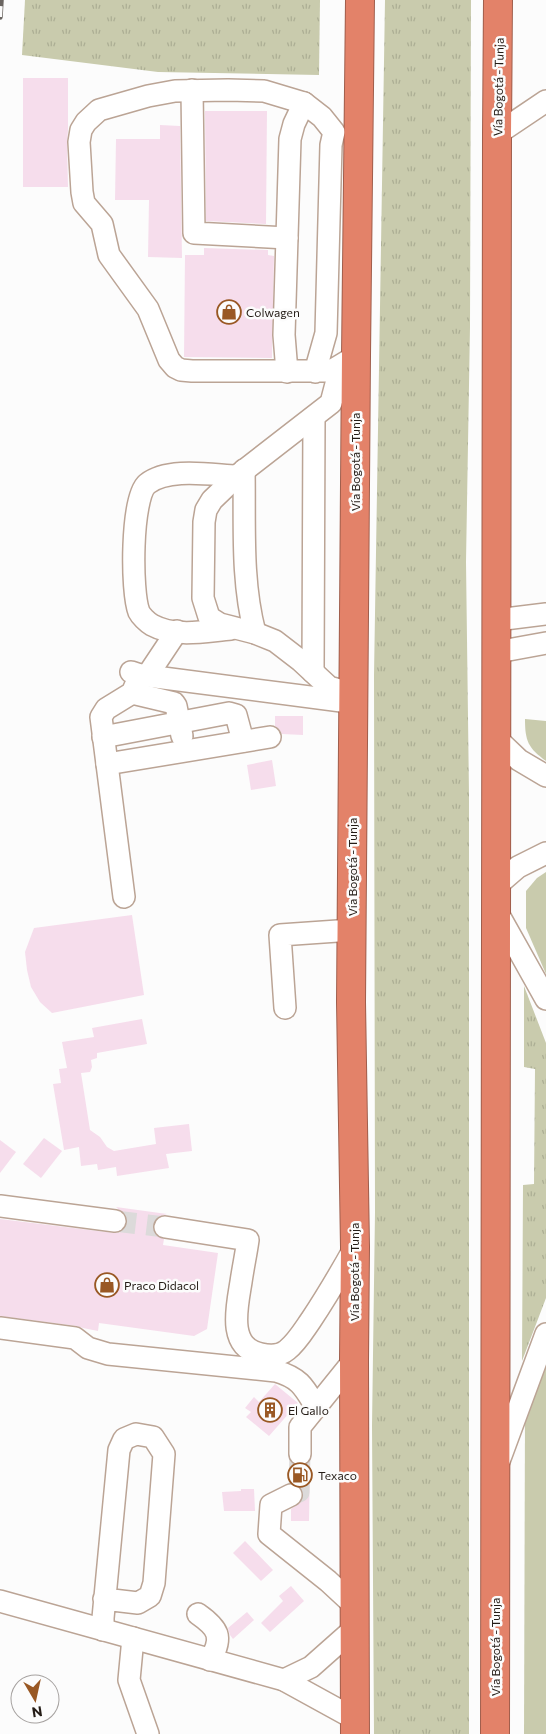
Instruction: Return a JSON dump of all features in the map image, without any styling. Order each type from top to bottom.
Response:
[{"type":"highway","name":"Vía Bogotá - Tunja","points":[[355,1726],[355,1248],[351,1002],[360,0]]},
{"type":"highway","name":"Vía Bogotá - Tunja","points":[[495,1734],[498,0]]},
{"type":"street","points":[[334,132],[322,117],[304,103],[264,92],[192,90],[148,96],[100,110],[91,116],[81,130],[79,142],[82,192],[84,203],[102,224],[109,256],[148,309],[167,355],[175,367],[181,370],[192,371],[315,372],[331,371],[356,356]]},
{"type":"street","points":[[192,90],[194,233],[287,238]]},
{"type":"street","points":[[315,372],[326,333],[331,145],[334,132],[359,100]]},
{"type":"street","points":[[497,134],[546,101]]},
{"type":"street","points":[[287,372],[284,335],[290,139],[294,124],[304,103]]},
{"type":"street","points":[[354,698],[329,687],[275,641],[246,630],[220,624],[209,617],[203,598],[204,522],[206,510],[212,500],[241,473],[331,404],[337,380],[356,356]]},
{"type":"street","points":[[313,672],[314,417]]},
{"type":"street","points":[[241,473],[249,607],[246,630]]},
{"type":"street","points":[[241,473],[175,474],[160,477],[147,485],[140,494],[134,527],[136,601],[140,614],[151,624],[163,629],[190,633],[246,630]]},
{"type":"street","points":[[497,620],[546,614]]},
{"type":"street","points":[[124,897],[101,717],[106,709],[138,679],[177,631]]},
{"type":"street","points":[[497,652],[546,643]]},
{"type":"street","points":[[138,679],[354,698]]},
{"type":"street","points":[[138,679],[176,706],[184,752]]},
{"type":"street","points":[[103,737],[229,713],[236,715],[238,718],[243,741]]},
{"type":"street","points":[[107,764],[270,736]]},
{"type":"street","points":[[497,738],[519,760],[546,776]]},
{"type":"street","points":[[546,853],[518,867],[496,898],[546,999]]},
{"type":"street","points":[[285,1008],[280,935],[352,930]]},
{"type":"street","points":[[0,1206],[115,1221]]},
{"type":"street","points":[[165,1227],[248,1240],[236,1312],[238,1334],[245,1346],[257,1353],[269,1355],[278,1362],[305,1388],[316,1407]]},
{"type":"street","points":[[278,1362],[300,1336],[326,1298],[355,1248]]},
{"type":"street","points":[[0,1328],[75,1338],[88,1348],[108,1354],[278,1362]]},
{"type":"street","points":[[496,1468],[546,1334]]},
{"type":"street","points":[[300,1454],[300,1427],[354,1360]]},
{"type":"street","points":[[103,1630],[104,1598],[119,1450],[124,1439],[136,1434],[153,1437],[164,1454],[154,1583],[150,1596],[138,1603],[104,1598]]},
{"type":"street","points":[[284,1680],[311,1667],[355,1617],[328,1582],[269,1534],[271,1505],[291,1496]]},
{"type":"street","points":[[0,1601],[284,1680],[355,1726]]},
{"type":"street","points":[[198,1614],[213,1624],[217,1633],[217,1643],[210,1660]]},
{"type":"street","points":[[133,1638],[129,1680],[148,1734]]},
{"type":"green space","points":[[25,0],[320,0],[319,75],[158,72],[22,55]]},
{"type":"green space","points":[[385,0],[471,0],[470,327],[466,562],[469,794],[469,1734],[374,1734],[372,1426],[375,1212],[374,675]]},
{"type":"green space","points":[[525,719],[546,721],[546,761],[531,748],[527,739]]},
{"type":"green space","points":[[546,872],[546,974],[526,928],[526,891],[537,878]]},
{"type":"green space","points":[[524,986],[546,1043],[546,1298],[522,1361],[523,1185],[534,1184],[535,1069],[524,1067]]},
{"type":"green space","points":[[546,1362],[546,1734],[524,1734],[525,1415]]},
{"type":"building","points":[[23,78],[68,78],[68,187],[23,187]]},
{"type":"building","points":[[205,111],[267,111],[266,224],[206,221]]},
{"type":"building","points":[[160,125],[180,126],[182,258],[148,257],[149,200],[115,200],[116,139],[160,139]]},
{"type":"building","name":"Colwagen","points":[[204,248],[268,250],[268,255],[274,256],[272,358],[184,357],[185,255],[204,255]]},
{"type":"building","points":[[275,716],[303,716],[303,735],[282,734],[275,726]]},
{"type":"building","points":[[272,760],[276,786],[251,790],[247,765]]},
{"type":"building","points":[[132,915],[144,995],[52,1013],[40,1002],[31,987],[25,952],[34,928]]},
{"type":"building","points":[[142,1019],[147,1044],[97,1053],[97,1058],[91,1060],[92,1067],[90,1072],[81,1073],[90,1130],[100,1137],[107,1147],[114,1151],[156,1144],[154,1128],[189,1124],[192,1151],[166,1154],[169,1168],[117,1176],[116,1167],[98,1170],[97,1164],[81,1166],[79,1147],[64,1150],[53,1084],[61,1083],[59,1069],[67,1068],[62,1042],[94,1037],[92,1028]]},
{"type":"building","points":[[44,1138],[62,1151],[41,1178],[23,1164]]},
{"type":"building","points":[[0,1140],[16,1152],[0,1173]]},
{"type":"building","name":"Praco Didacol","points":[[116,1207],[167,1214],[156,1219],[153,1226],[153,1231],[157,1236],[164,1239],[163,1245],[218,1253],[207,1329],[194,1336],[99,1323],[98,1331],[77,1326],[0,1316],[0,1219],[119,1233],[125,1229],[127,1222],[126,1216]]},
{"type":"building","name":"El Gallo","points":[[275,1384],[298,1403],[269,1436],[246,1417],[251,1412],[245,1408],[254,1397],[259,1402]]},
{"type":"building","name":"Texaco","points":[[310,1461],[309,1521],[291,1521],[291,1509],[301,1502],[303,1495],[298,1485],[291,1483],[291,1462],[300,1466],[306,1465]]},
{"type":"building","points":[[241,1489],[254,1489],[255,1511],[224,1511],[222,1492],[241,1491]]},
{"type":"building","points":[[245,1541],[273,1570],[261,1581],[233,1553]]},
{"type":"building","points":[[291,1586],[304,1601],[270,1632],[261,1623],[283,1601],[279,1596]]},
{"type":"building","points":[[247,1612],[254,1620],[233,1639],[228,1628]]},
{"type":"tunnel","points":[[115,1221],[165,1227]]},
{"type":"tunnel","points":[[291,1495],[299,1492],[300,1454]]},
{"type":"railway","points":[[0,17],[1,0]]},
{"type":"place","name":"Colwagen","points":[[229,312]]},
{"type":"place","name":"Praco Didacol","points":[[107,1285]]},
{"type":"place","name":"El Gallo","points":[[270,1410]]},
{"type":"place","name":"Texaco","points":[[300,1475]]}]
